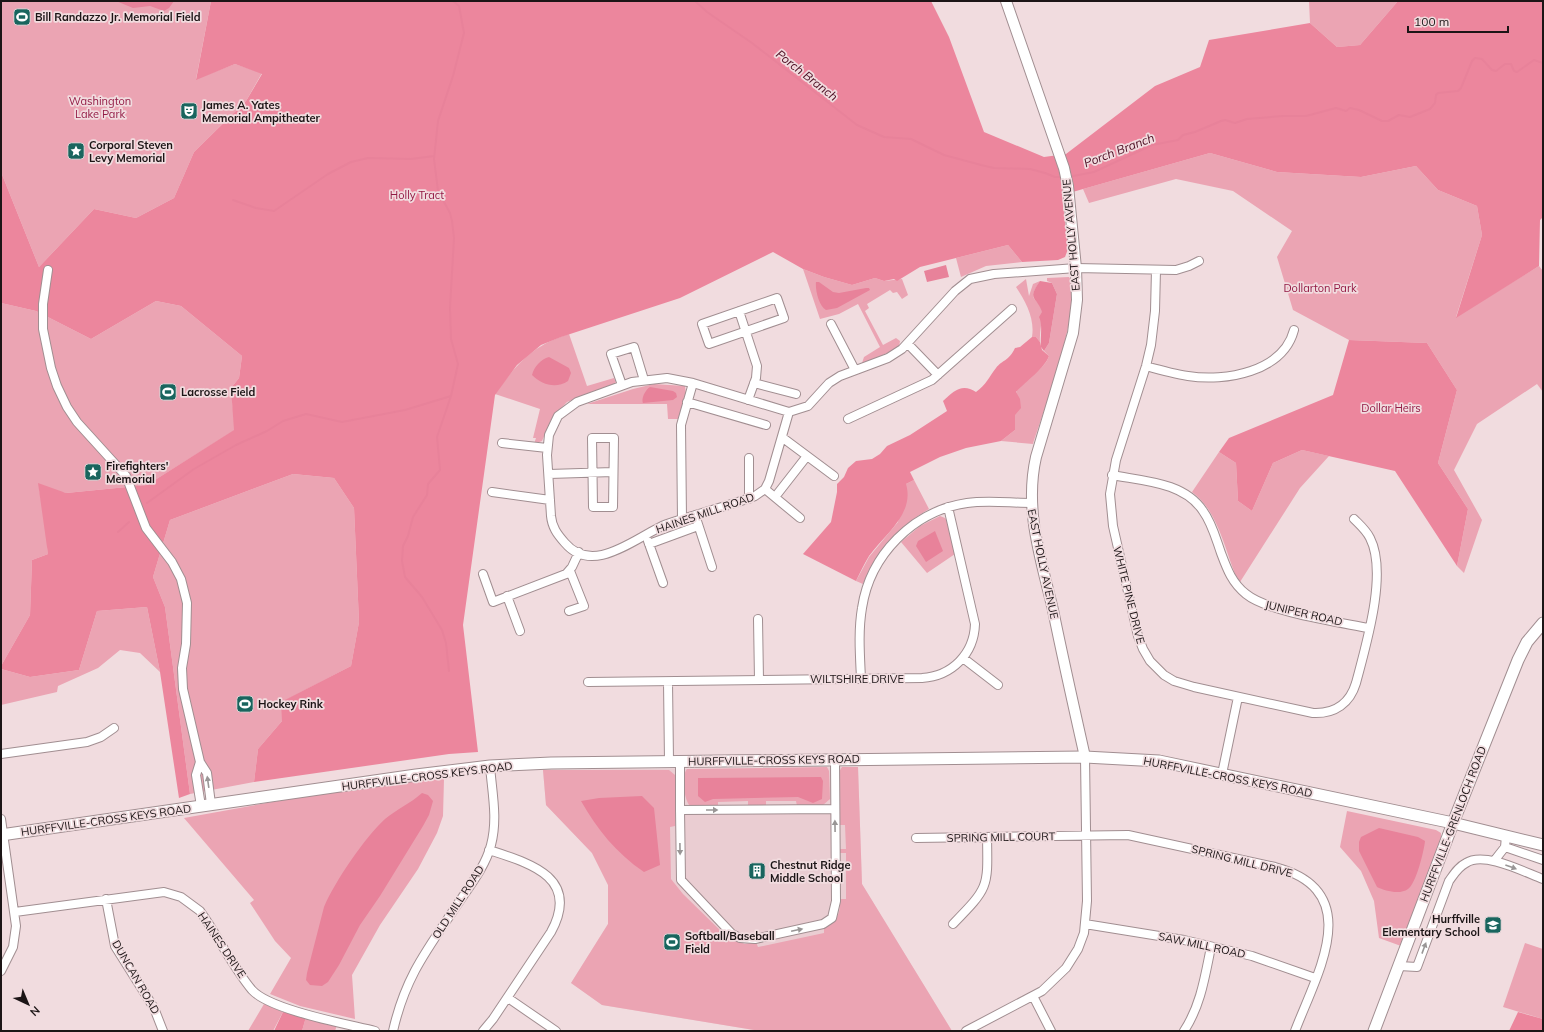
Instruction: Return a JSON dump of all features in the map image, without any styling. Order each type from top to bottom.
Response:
[{"type":"main road","name":"HURFFVILLE-GRENLOCH ROAD","points":[[1374,1031],[1453,823],[1518,660],[1527,642],[1543,623]]},
{"type":"main road","name":"HURFFVILLE-CROSS KEYS ROAD","points":[[2,835],[416,775],[490,766],[551,763],[674,761],[1085,757],[1151,760],[1453,823],[1543,844]]},
{"type":"street","name":"EAST HOLLY AVENUE","points":[[966,1031],[1049,986],[1066,968],[1078,949],[1085,924],[1087,895],[1085,757],[1037,540],[1031,503],[1032,480],[1036,457],[1073,333],[1077,300],[1076,268],[1068,186],[1064,168],[1006,1]]},
{"type":"street","points":[[789,412],[808,406],[834,379],[888,358],[908,344],[949,297],[970,280],[994,274],[1076,268],[1156,270],[1183,269],[1199,261]]},
{"type":"street","points":[[48,270],[43,304],[43,329],[51,368],[57,386],[67,407],[77,422],[126,476],[146,528],[172,562],[181,579],[187,603],[186,644],[182,668],[183,689],[200,762],[207,773],[206,805]]},
{"type":"street","name":"WHITE PINE DRIVE","points":[[1156,270],[1154,321],[1146,366],[1112,475],[1110,501],[1113,526],[1143,649],[1159,670],[1174,681],[1238,697],[1313,713],[1324,713],[1339,707],[1346,702],[1355,688],[1376,589],[1376,558],[1370,538],[1354,519]]},
{"type":"street","points":[[777,298],[784,318],[709,344],[702,324],[739,312],[777,298]]},
{"type":"street","points":[[848,419],[926,384],[1012,309]]},
{"type":"street","points":[[739,312],[756,362],[757,373],[748,400]]},
{"type":"street","points":[[831,324],[856,370]]},
{"type":"street","points":[[1146,366],[1193,377],[1214,377],[1237,374],[1255,369],[1275,358],[1286,349],[1294,330]]},
{"type":"street","points":[[908,344],[938,375]]},
{"type":"street","points":[[622,385],[611,354],[634,347],[644,380]]},
{"type":"street","name":"HAINES MILL ROAD","points":[[667,378],[693,383],[748,400],[789,412],[783,438],[765,489],[749,499],[682,519],[645,534],[609,554],[592,556],[579,552],[567,545],[554,528],[550,500],[547,448],[551,429],[558,416],[577,402],[622,385],[644,380],[667,378]]},
{"type":"street","points":[[754,382],[796,394]]},
{"type":"street","points":[[682,519],[681,425],[693,383]]},
{"type":"street","points":[[687,402],[766,425]]},
{"type":"street","points":[[592,438],[614,438],[613,472],[613,507],[593,507],[592,438]]},
{"type":"street","points":[[783,438],[834,476]]},
{"type":"street","points":[[502,443],[547,448]]},
{"type":"street","points":[[774,497],[807,456]]},
{"type":"street","points":[[749,458],[749,499]]},
{"type":"street","points":[[549,474],[613,472]]},
{"type":"street","name":"JUNIPER ROAD","points":[[1112,475],[1167,486],[1192,498],[1207,516],[1230,575],[1240,589],[1250,598],[1277,608],[1368,628]]},
{"type":"street","points":[[765,489],[800,518]]},
{"type":"street","points":[[492,492],[550,500]]},
{"type":"street","points":[[861,679],[860,617],[865,594],[872,573],[886,551],[906,531],[929,515],[948,507],[979,502],[1031,503]]},
{"type":"street","name":"WILTSHIRE DRIVE","points":[[588,682],[934,677],[951,670],[963,658],[973,638],[974,620],[948,507]]},
{"type":"street","points":[[695,515],[712,567]]},
{"type":"street","points":[[650,544],[698,526]]},
{"type":"street","points":[[645,534],[650,544],[663,583]]},
{"type":"street","points":[[483,574],[493,602],[570,571],[579,552]]},
{"type":"street","points":[[569,611],[584,606],[570,571]]},
{"type":"street","points":[[507,596],[520,630]]},
{"type":"street","points":[[758,619],[759,680]]},
{"type":"street","points":[[963,658],[998,685]]},
{"type":"street","points":[[668,682],[674,761],[680,810],[681,880],[732,934],[748,940],[823,924],[832,918],[836,901],[834,759]]},
{"type":"street","points":[[1222,774],[1238,697]]},
{"type":"street","points":[[1,754],[87,742],[101,737],[114,728]]},
{"type":"street","name":"OLD MILL ROAD","points":[[393,1031],[402,998],[414,970],[478,874],[489,850],[494,816],[490,766]]},
{"type":"street","points":[[680,810],[835,809]]},
{"type":"street","points":[[1,819],[2,835],[15,912],[15,940],[10,955],[1,972]]},
{"type":"street","name":"SPRING MILL DRIVE","points":[[1086,836],[1128,835],[1142,837],[1275,867],[1290,871],[1304,878],[1320,896],[1326,908],[1330,922],[1327,947],[1295,1031]]},
{"type":"street","name":"SPRING MILL COURT","points":[[916,838],[1086,836]]},
{"type":"street","points":[[1494,861],[1505,847],[1506,836]]},
{"type":"street","points":[[953,924],[980,895],[986,883],[987,837]]},
{"type":"street","points":[[1505,847],[1543,860]]},
{"type":"street","points":[[482,1031],[508,998],[554,925],[559,904],[554,884],[541,870],[524,861],[489,850]]},
{"type":"street","points":[[1399,966],[1417,967],[1449,881],[1457,870],[1466,862],[1481,859],[1494,861],[1543,879]]},
{"type":"street","name":"HAINES DRIVE","points":[[15,912],[158,892],[170,893],[180,897],[200,911],[244,978],[258,995],[283,1007],[375,1031]]},
{"type":"street","name":"DUNCAN ROAD","points":[[106,899],[115,946],[154,1008],[163,1031]]},
{"type":"street","name":"SAW MILL ROAD","points":[[1085,924],[1259,957],[1315,978]]},
{"type":"street","points":[[1184,1031],[1194,1015],[1199,1001],[1211,947]]},
{"type":"street","points":[[1033,996],[1051,1031]]},
{"type":"street","points":[[508,998],[556,1031]]},
{"type":"shaded area","points":[[116,1],[174,1],[169,8],[164,11],[150,6],[133,8]]},
{"type":"shaded area","points":[[946,265],[949,277],[927,282],[924,271]]},
{"type":"shaded area","points":[[1040,281],[1052,283],[1057,294],[1049,343],[1044,351],[1041,347],[1041,327],[1039,317],[1042,312],[1033,295]]},
{"type":"shaded area","points":[[816,282],[819,282],[833,292],[839,293],[866,288],[869,288],[870,290],[837,308],[826,310],[821,305],[818,298]]},
{"type":"shaded area","points":[[549,357],[569,368],[571,373],[568,381],[559,385],[549,385],[532,375],[538,364]]},
{"type":"shaded area","points":[[650,387],[673,391],[676,393],[677,397],[673,400],[643,403],[644,395]]},
{"type":"shaded area","points":[[935,531],[943,551],[926,562],[916,546],[918,541]]},
{"type":"shaded area","points":[[858,767],[862,884],[952,1031],[760,1031],[602,1005],[571,983],[608,924],[608,885],[592,853],[546,805],[543,770]]},
{"type":"shaded area","points":[[821,777],[823,781],[822,799],[813,803],[798,797],[713,799],[705,802],[698,796],[698,778]]},
{"type":"shaded area","points":[[422,793],[428,795],[433,801],[429,815],[423,826],[380,896],[360,925],[339,965],[328,982],[322,986],[310,985],[306,980],[307,973],[324,907],[335,886],[360,848],[377,827],[390,815]]},
{"type":"shaded area","points":[[642,796],[654,808],[660,865],[644,872],[616,849],[608,840],[581,801],[599,798]]},
{"type":"shaded area","points":[[1379,828],[1418,837],[1425,841],[1417,874],[1411,886],[1405,891],[1392,892],[1377,887],[1359,851],[1359,842],[1361,837]]},
{"type":"green space","name":"Washington Lake Park","points":[[1,1],[211,1],[196,79],[235,64],[262,73],[246,101],[194,152],[174,198],[136,218],[94,209],[39,267],[1,172]]},
{"type":"green space","name":"Holly Tract","points":[[211,1],[931,1],[949,37],[984,132],[1044,157],[1066,154],[1155,86],[1200,67],[1209,40],[1310,23],[1337,47],[1360,45],[1398,1],[1543,1],[1543,217],[1540,220],[1539,266],[1456,318],[1482,235],[1477,206],[1438,190],[1416,166],[1361,177],[1277,172],[1210,153],[1062,195],[1068,249],[1065,257],[1058,260],[1022,262],[1008,245],[920,267],[897,281],[894,279],[884,281],[875,278],[852,285],[803,269],[773,252],[680,298],[541,345],[517,365],[495,395],[463,625],[478,752],[449,754],[254,782],[258,749],[282,721],[281,702],[351,666],[359,622],[354,508],[334,478],[293,474],[170,520],[153,577],[165,607],[190,794],[179,798],[160,672],[147,607],[97,611],[79,670],[30,677],[1,669],[1,666],[30,615],[32,560],[48,554],[38,483],[66,493],[147,485],[234,430],[231,388],[239,378],[242,356],[181,306],[156,301],[91,339],[36,311],[1,303],[1,172],[39,267],[94,209],[136,218],[174,198],[194,152],[246,101],[262,74],[235,64],[196,80]]},
{"type":"green space","points":[[1309,1],[1398,1],[1360,45],[1337,47],[1310,23]]},
{"type":"green space","name":"Dollarton Park","points":[[1210,153],[1277,172],[1361,177],[1416,166],[1438,190],[1477,206],[1482,235],[1456,317],[1539,266],[1543,271],[1543,392],[1537,384],[1477,424],[1454,470],[1482,520],[1464,573],[1457,566],[1468,509],[1438,463],[1457,390],[1427,343],[1349,340],[1293,310],[1277,257],[1292,231],[1233,191],[1176,179],[1089,203],[1083,189]]},
{"type":"green space","points":[[1008,245],[1022,262],[986,266],[961,277],[956,258]]},
{"type":"green space","points":[[803,269],[852,285],[875,278],[884,281],[902,279],[908,295],[902,299],[897,292],[893,293],[890,290],[867,304],[869,308],[865,311],[883,345],[896,338],[900,341],[899,347],[862,363],[864,357],[880,347],[858,304],[839,314],[820,319]]},
{"type":"green space","points":[[1069,277],[1072,289],[1071,308],[1067,332],[1053,385],[1033,444],[1001,441],[1015,430],[1014,401],[1019,387],[1043,366],[1049,356],[1044,351],[1049,343],[1057,294],[1052,283],[1047,281],[1047,278]]},
{"type":"green space","points":[[1026,279],[1029,296],[1033,284],[1040,281],[1033,297],[1042,311],[1040,342],[1036,337],[1032,337],[1033,330],[1031,317],[1016,287]]},
{"type":"green space","points":[[156,301],[181,306],[242,356],[239,378],[231,388],[235,430],[147,485],[66,493],[39,488],[46,528],[48,554],[32,560],[30,615],[1,666],[1,303],[36,311],[91,339]]},
{"type":"green space","points":[[569,334],[587,386],[614,378],[616,383],[567,402],[552,418],[542,441],[534,444],[536,438],[533,438],[540,409],[495,394],[510,374],[526,357],[544,344]]},
{"type":"green space","points":[[1032,337],[1036,337],[1040,342],[1042,350],[1049,356],[1040,370],[1016,392],[1020,399],[1021,408],[1015,415],[1015,430],[1001,441],[966,448],[940,457],[910,472],[914,480],[906,484],[908,495],[902,514],[869,556],[856,581],[803,554],[831,522],[837,492],[837,484],[844,477],[848,468],[856,461],[872,459],[880,454],[887,446],[910,435],[947,411],[943,401],[955,391],[967,388],[976,392],[985,384],[998,365],[1008,358],[1015,348],[1020,347]]},
{"type":"green space","name":"Dollar Heirs","points":[[1349,340],[1427,343],[1457,390],[1438,463],[1468,509],[1457,566],[1395,471],[1302,450],[1273,463],[1252,511],[1238,501],[1236,463],[1219,452],[1229,438],[1333,395]]},
{"type":"green space","points":[[654,384],[685,386],[686,395],[678,419],[668,419],[667,404],[587,404],[633,389]]},
{"type":"green space","points":[[1302,450],[1329,456],[1300,488],[1240,582],[1235,574],[1214,518],[1208,508],[1192,492],[1219,452],[1236,463],[1238,501],[1252,511],[1273,463]]},
{"type":"green space","points":[[293,474],[334,478],[354,508],[359,622],[351,666],[282,702],[282,721],[258,749],[254,782],[190,794],[165,607],[153,577],[170,520]]},
{"type":"green space","points":[[914,480],[929,509],[918,516],[890,540],[875,560],[863,584],[856,581],[869,557],[898,522],[906,484]]},
{"type":"green space","points":[[940,516],[945,518],[948,522],[955,554],[927,573],[901,542],[920,526]]},
{"type":"green space","points":[[147,607],[160,672],[140,653],[120,650],[98,668],[58,686],[57,692],[1,705],[1,669],[30,677],[79,670],[97,611]]},
{"type":"green space","points":[[827,767],[829,771],[830,799],[823,805],[797,806],[796,801],[766,801],[766,807],[748,807],[748,801],[718,802],[718,807],[690,806],[686,799],[684,777],[687,769]]},
{"type":"green space","points":[[842,767],[858,767],[862,884],[952,1031],[760,1031],[602,1005],[571,983],[608,924],[608,885],[592,853],[546,805],[543,770],[669,770],[675,775],[675,826],[670,827],[671,879],[683,894],[728,938],[745,944],[756,942],[758,947],[824,933],[824,928],[835,920],[839,913],[840,899],[846,899],[846,853],[840,853],[839,849],[846,849],[845,825],[839,825],[839,772]]},
{"type":"green space","points":[[421,779],[444,779],[443,816],[437,833],[418,869],[380,925],[352,975],[355,1019],[300,1006],[270,994],[291,958],[275,941],[250,903],[254,900],[184,818],[311,795]]},
{"type":"green space","points":[[1347,811],[1436,830],[1441,833],[1441,840],[1401,946],[1379,938],[1374,901],[1361,871],[1340,847]]},
{"type":"green space","points":[[1525,943],[1543,949],[1543,1019],[1503,1007]]},
{"type":"green space","points":[[264,1004],[283,1012],[273,1031],[248,1031]]},
{"type":"green space","points":[[283,1012],[306,1017],[302,1031],[274,1031]]},
{"type":"green space","points":[[1518,1012],[1543,1019],[1543,1031],[1509,1031]]},
{"type":"green space","points":[[306,1017],[337,1025],[335,1031],[302,1031]]},
{"type":"waterway","points":[[449,671],[446,643],[442,630],[422,597],[405,577],[402,561],[403,546],[408,536],[413,517],[427,495],[428,484],[440,470],[437,437],[451,396],[458,364],[451,339],[450,308],[454,238],[450,213],[438,191],[434,159],[438,121],[453,76],[464,33],[459,6],[453,1]]},
{"type":"waterway","name":"Porch Branch","points":[[695,1],[707,12],[752,43],[857,125],[884,137],[911,139],[944,155],[981,165],[994,168],[1030,169],[1055,177],[1062,177]]},
{"type":"waterway","name":"Porch Branch","points":[[1068,177],[1094,172],[1152,145],[1178,140],[1183,135],[1195,132],[1225,120],[1235,123],[1247,119],[1306,116],[1336,108],[1346,111],[1350,108],[1359,110],[1382,121],[1388,121],[1399,115],[1410,117],[1430,109],[1435,103],[1436,95],[1438,93],[1458,91],[1461,88],[1472,61],[1475,58],[1482,59],[1492,70],[1496,71],[1505,64],[1511,64],[1514,71],[1517,72],[1534,60],[1543,63]]},
{"type":"waterway","points":[[233,200],[256,208],[274,211],[328,174],[351,162],[368,158],[411,159],[434,156]]},
{"type":"waterway","points":[[147,503],[194,469],[236,445],[267,431],[283,421],[306,414],[342,422],[405,410],[451,396]]},
{"type":"waterway","points":[[118,532],[129,522]]},
{"type":"place","name":"Bill Randazzo Jr. Memorial Field","points":[[22,17]]},
{"type":"place","name":"James A. Yates Memorial Ampitheater","points":[[189,111]]},
{"type":"place","name":"Corporal Steven Levy Memorial","points":[[76,151]]},
{"type":"place","name":"Lacrosse Field","points":[[168,392]]},
{"type":"place","name":"Firefighters' Memorial","points":[[93,472]]},
{"type":"place","name":"Hockey Rink","points":[[245,704]]},
{"type":"place","name":"Chestnut Ridge Middle School","points":[[757,871]]},
{"type":"place","name":"Hurffville Elementary School","points":[[1493,925]]},
{"type":"place","name":"Softball/Baseball Field","points":[[672,942]]}]
